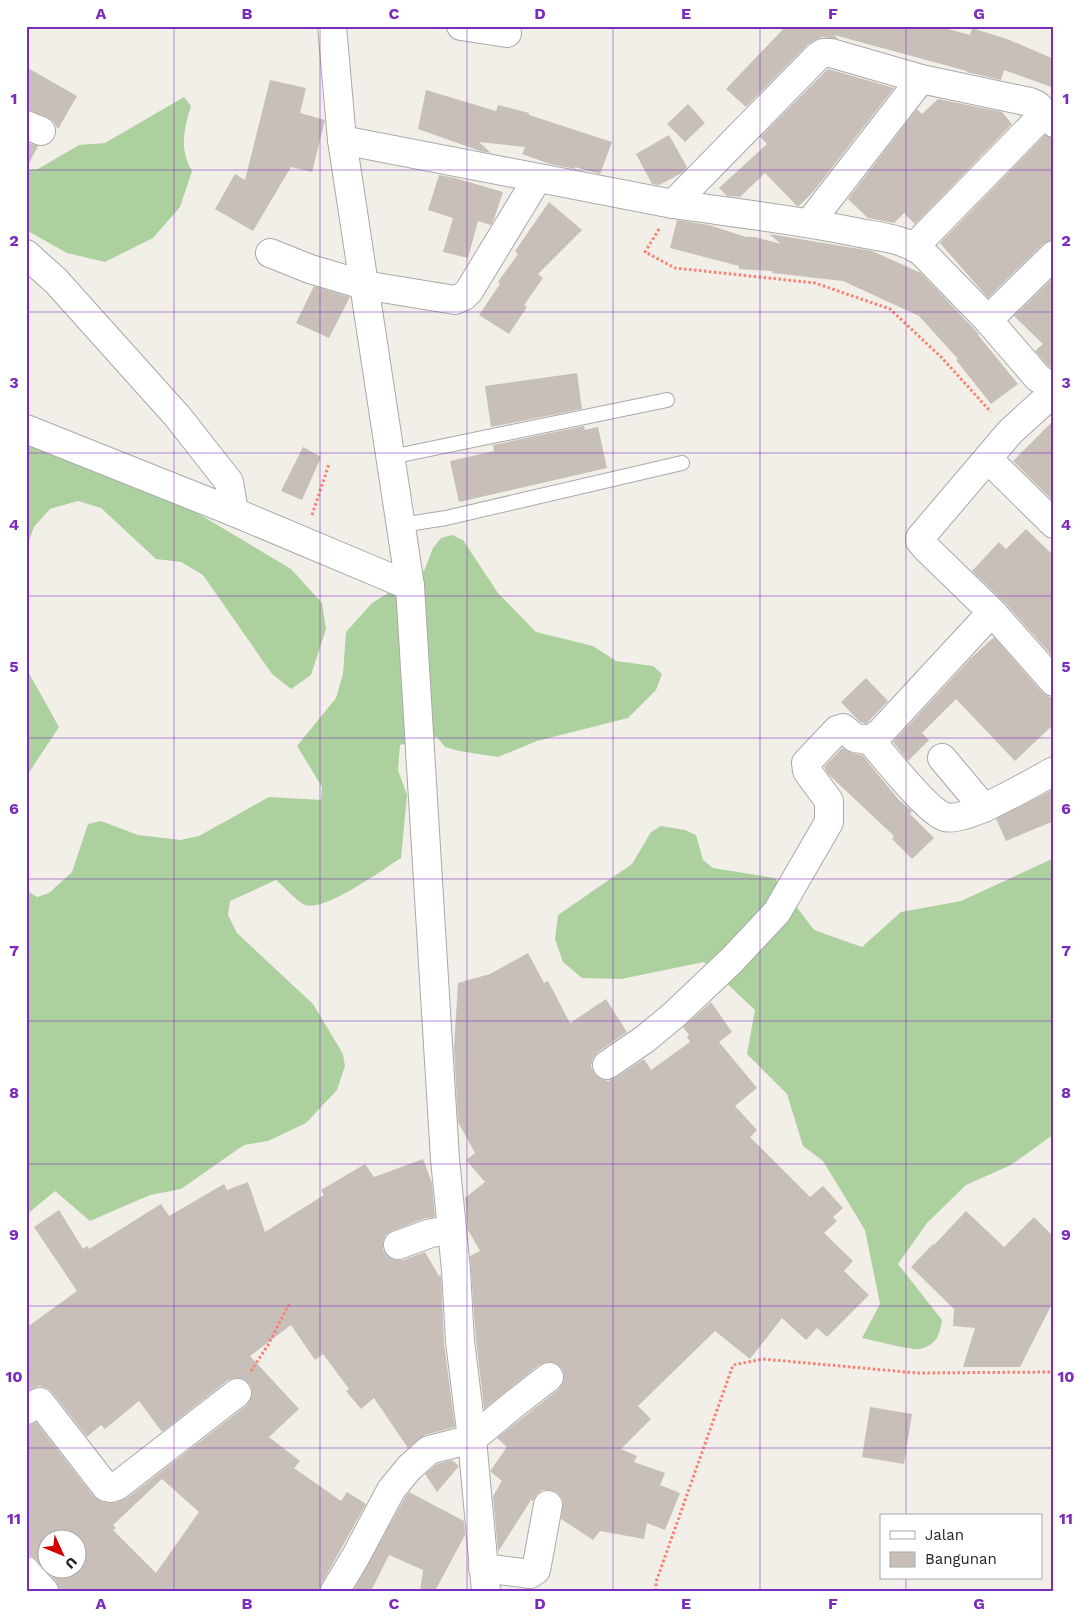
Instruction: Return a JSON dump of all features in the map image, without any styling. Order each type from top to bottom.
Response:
[{"type":"street","points":[[332,26],[342,140],[410,586],[443,1122],[460,1341],[472,1439],[484,1580],[530,1574],[536,1570],[548,1505]]},
{"type":"street","points":[[461,26],[507,33]]},
{"type":"street","points":[[673,204],[823,53],[831,53],[921,79],[1037,105],[1049,118],[914,246]]},
{"type":"street","points":[[810,222],[921,79]]},
{"type":"street","points":[[342,140],[673,204],[810,222],[897,240],[914,246],[922,252],[988,320],[1038,378],[1054,388]]},
{"type":"street","points":[[270,253],[310,269],[364,285],[455,300],[464,296],[470,290],[537,179]]},
{"type":"street","points":[[26,254],[62,288],[178,417],[229,482],[234,512]]},
{"type":"street","points":[[988,320],[1054,255]]},
{"type":"street","points":[[1054,392],[1010,432],[920,541],[992,612],[1054,682]]},
{"type":"street","points":[[26,429],[234,512],[410,586]]},
{"type":"street","points":[[988,459],[1054,524]]},
{"type":"street","points":[[870,740],[880,732],[992,612]]},
{"type":"street","points":[[608,1064],[674,1015],[732,960],[777,912],[829,822],[829,801],[807,771],[806,763],[837,730],[843,728],[855,738],[870,740],[917,794],[938,814],[951,818],[984,808],[1054,771]]},
{"type":"street","points":[[942,758],[984,808]]},
{"type":"street","points":[[398,1245],[431,1233],[452,1230]]},
{"type":"street","points":[[335,1591],[391,1490],[409,1468],[429,1450],[472,1439],[549,1377]]},
{"type":"street","points":[[26,1410],[40,1402],[106,1487],[111,1488],[117,1486],[237,1393]]},
{"type":"street","points":[[26,1571],[44,1591]]},
{"type":"lane","points":[[391,457],[667,400]]},
{"type":"lane","points":[[400,525],[446,518],[682,463]]},
{"type":"path","points":[[644,252],[674,268],[815,283],[890,309],[942,357],[1010,432]]},
{"type":"path","points":[[304,542],[329,464]]},
{"type":"path","points":[[268,1345],[290,1302]]},
{"type":"path","points":[[656,1591],[656,1582],[734,1365],[763,1359],[917,1373],[1054,1372]]},
{"type":"green space","points":[[184,97],[191,106],[186,123],[184,147],[185,155],[192,171],[180,207],[153,238],[105,262],[67,253],[26,230],[26,170],[38,169],[79,145],[105,143]]},
{"type":"green space","points":[[26,443],[152,486],[291,569],[322,603],[326,629],[311,675],[291,689],[272,674],[203,575],[181,562],[156,559],[101,508],[78,501],[50,509],[34,527],[26,549]]},
{"type":"green space","points":[[452,535],[463,540],[498,593],[536,632],[593,646],[616,661],[653,666],[662,674],[656,690],[628,718],[537,741],[498,757],[445,747],[437,737],[400,745],[398,770],[407,795],[401,858],[353,889],[326,902],[305,905],[276,880],[230,901],[228,915],[237,933],[313,1004],[343,1054],[345,1066],[337,1090],[306,1123],[268,1141],[244,1145],[181,1189],[150,1195],[90,1221],[55,1191],[26,1215],[26,890],[37,897],[49,893],[72,872],[88,824],[101,821],[138,835],[180,840],[199,836],[269,797],[321,800],[322,787],[297,746],[336,698],[343,674],[346,632],[372,603],[424,571],[433,548],[441,538]]},
{"type":"green space","points":[[26,668],[59,727],[26,777]]},
{"type":"green space","points":[[661,826],[685,830],[696,835],[703,860],[713,868],[775,878],[814,930],[862,947],[901,912],[961,901],[1054,858],[1054,1134],[1011,1165],[966,1185],[927,1223],[898,1264],[942,1320],[936,1339],[930,1345],[916,1349],[862,1338],[880,1304],[865,1230],[823,1161],[803,1146],[787,1094],[747,1054],[755,1010],[704,962],[621,979],[582,978],[563,962],[555,939],[558,915],[632,864],[651,832]]},
{"type":"building","points":[[786,26],[824,26],[827,29],[828,26],[937,26],[970,35],[972,28],[1007,39],[1054,59],[1054,88],[1004,70],[1001,80],[834,35],[838,39],[822,37],[808,44],[746,107],[726,89]]},
{"type":"building","points":[[26,67],[77,96],[58,129],[53,121],[47,117],[26,110]]},
{"type":"building","points":[[828,69],[894,88],[813,192],[799,206],[765,173],[740,197],[727,196],[719,188],[767,144],[760,137]]},
{"type":"building","points":[[270,80],[306,88],[300,113],[325,120],[312,172],[291,167],[253,231],[215,209],[235,174],[245,180]]},
{"type":"building","points":[[426,90],[496,111],[498,105],[529,113],[529,115],[612,142],[600,174],[575,167],[575,169],[550,164],[522,154],[525,147],[479,142],[491,153],[480,151],[418,129]]},
{"type":"building","points":[[938,99],[1002,112],[1012,124],[915,224],[904,213],[894,223],[868,218],[848,199],[917,109],[922,114]]},
{"type":"building","points":[[688,104],[705,123],[685,142],[667,124]]},
{"type":"building","points":[[669,135],[687,167],[682,173],[659,185],[652,184],[636,154]]},
{"type":"building","points":[[1045,135],[1054,138],[1054,240],[1043,244],[988,298],[940,243]]},
{"type":"building","points":[[26,142],[38,146],[26,169]]},
{"type":"building","points":[[439,175],[503,192],[491,225],[478,221],[468,258],[443,252],[453,218],[428,210]]},
{"type":"building","points":[[549,202],[582,230],[538,274],[543,278],[524,305],[527,307],[509,334],[479,315],[500,284],[498,282],[518,254],[515,251]]},
{"type":"building","points":[[677,220],[709,225],[746,237],[755,237],[781,244],[769,234],[872,251],[921,273],[979,334],[1018,384],[991,404],[956,360],[958,359],[919,316],[843,281],[772,273],[772,271],[739,269],[739,266],[670,248]]},
{"type":"building","points":[[1054,277],[1054,369],[1048,366],[1035,351],[1043,344],[1014,316]]},
{"type":"building","points":[[314,286],[350,297],[329,338],[296,323]]},
{"type":"building","points":[[577,373],[582,409],[491,427],[485,386]]},
{"type":"building","points":[[1054,420],[1054,502],[1013,461]]},
{"type":"building","points":[[584,426],[585,430],[598,427],[607,468],[459,502],[450,461],[494,451],[493,445]]},
{"type":"building","points":[[303,447],[321,457],[302,500],[281,491]]},
{"type":"building","points":[[1026,529],[1054,556],[1054,658],[1004,602],[972,571],[999,542],[1006,549]]},
{"type":"building","points":[[994,637],[1042,692],[1049,697],[1054,697],[1054,724],[1015,761],[956,699],[922,733],[929,740],[908,761],[893,742],[970,659]]},
{"type":"building","points":[[866,678],[888,701],[866,724],[858,720],[841,702]]},
{"type":"building","points":[[842,748],[862,755],[899,800],[912,811],[910,814],[934,838],[912,859],[892,839],[894,836],[828,774],[824,767]]},
{"type":"building","points":[[1054,789],[1054,821],[1006,841],[996,819]]},
{"type":"building","points":[[528,953],[544,983],[548,981],[570,1023],[606,999],[627,1032],[598,1052],[593,1058],[591,1066],[594,1073],[601,1079],[608,1081],[644,1059],[651,1070],[690,1042],[687,1037],[689,1035],[683,1027],[711,1002],[732,1032],[719,1042],[757,1088],[735,1106],[757,1130],[750,1137],[810,1197],[823,1186],[843,1208],[833,1217],[837,1221],[824,1233],[853,1261],[844,1271],[869,1295],[827,1337],[817,1328],[806,1340],[782,1318],[750,1359],[715,1331],[638,1406],[651,1419],[621,1449],[637,1456],[634,1462],[665,1473],[660,1485],[680,1493],[665,1530],[647,1523],[644,1539],[600,1531],[593,1540],[561,1519],[563,1500],[558,1493],[551,1490],[543,1490],[536,1495],[533,1501],[531,1500],[498,1552],[493,1496],[502,1481],[491,1470],[507,1447],[497,1438],[559,1389],[563,1383],[564,1375],[562,1368],[555,1363],[546,1362],[539,1365],[484,1409],[476,1340],[470,1256],[480,1251],[468,1230],[465,1198],[485,1182],[466,1160],[475,1153],[458,1122],[454,1049],[458,983],[490,974]]},
{"type":"building","points":[[423,1159],[432,1183],[435,1217],[426,1218],[392,1231],[386,1235],[383,1242],[383,1250],[388,1257],[396,1260],[403,1260],[425,1252],[439,1276],[441,1275],[444,1343],[455,1427],[425,1435],[408,1448],[374,1398],[361,1409],[346,1391],[349,1389],[323,1354],[315,1360],[291,1325],[250,1356],[299,1409],[269,1437],[300,1461],[294,1468],[341,1501],[347,1492],[366,1504],[319,1591],[59,1591],[55,1580],[88,1580],[88,1530],[38,1530],[38,1561],[31,1556],[26,1556],[26,1426],[36,1422],[94,1497],[103,1502],[115,1503],[127,1498],[247,1405],[251,1399],[252,1391],[250,1384],[243,1379],[235,1378],[228,1380],[162,1432],[139,1401],[105,1429],[101,1425],[87,1437],[47,1388],[39,1386],[26,1392],[26,1328],[77,1291],[34,1227],[59,1210],[83,1249],[87,1246],[89,1249],[161,1204],[169,1216],[224,1184],[227,1190],[248,1182],[265,1232],[324,1195],[321,1190],[365,1164],[374,1177]],"holes":[[[162,1479],[199,1512],[156,1573],[113,1530],[116,1528],[113,1525]]]},
{"type":"building","points":[[966,1211],[1004,1247],[1034,1217],[1054,1237],[1054,1300],[1020,1367],[963,1367],[975,1328],[953,1326],[954,1309],[911,1267]]},
{"type":"building","points":[[870,1407],[912,1414],[904,1464],[862,1457]]},
{"type":"building","points":[[452,1460],[459,1466],[437,1492],[425,1474],[437,1464]]},
{"type":"building","points":[[409,1492],[464,1521],[465,1535],[435,1591],[420,1591],[423,1570],[389,1555],[371,1591],[353,1591],[404,1499]]}]
